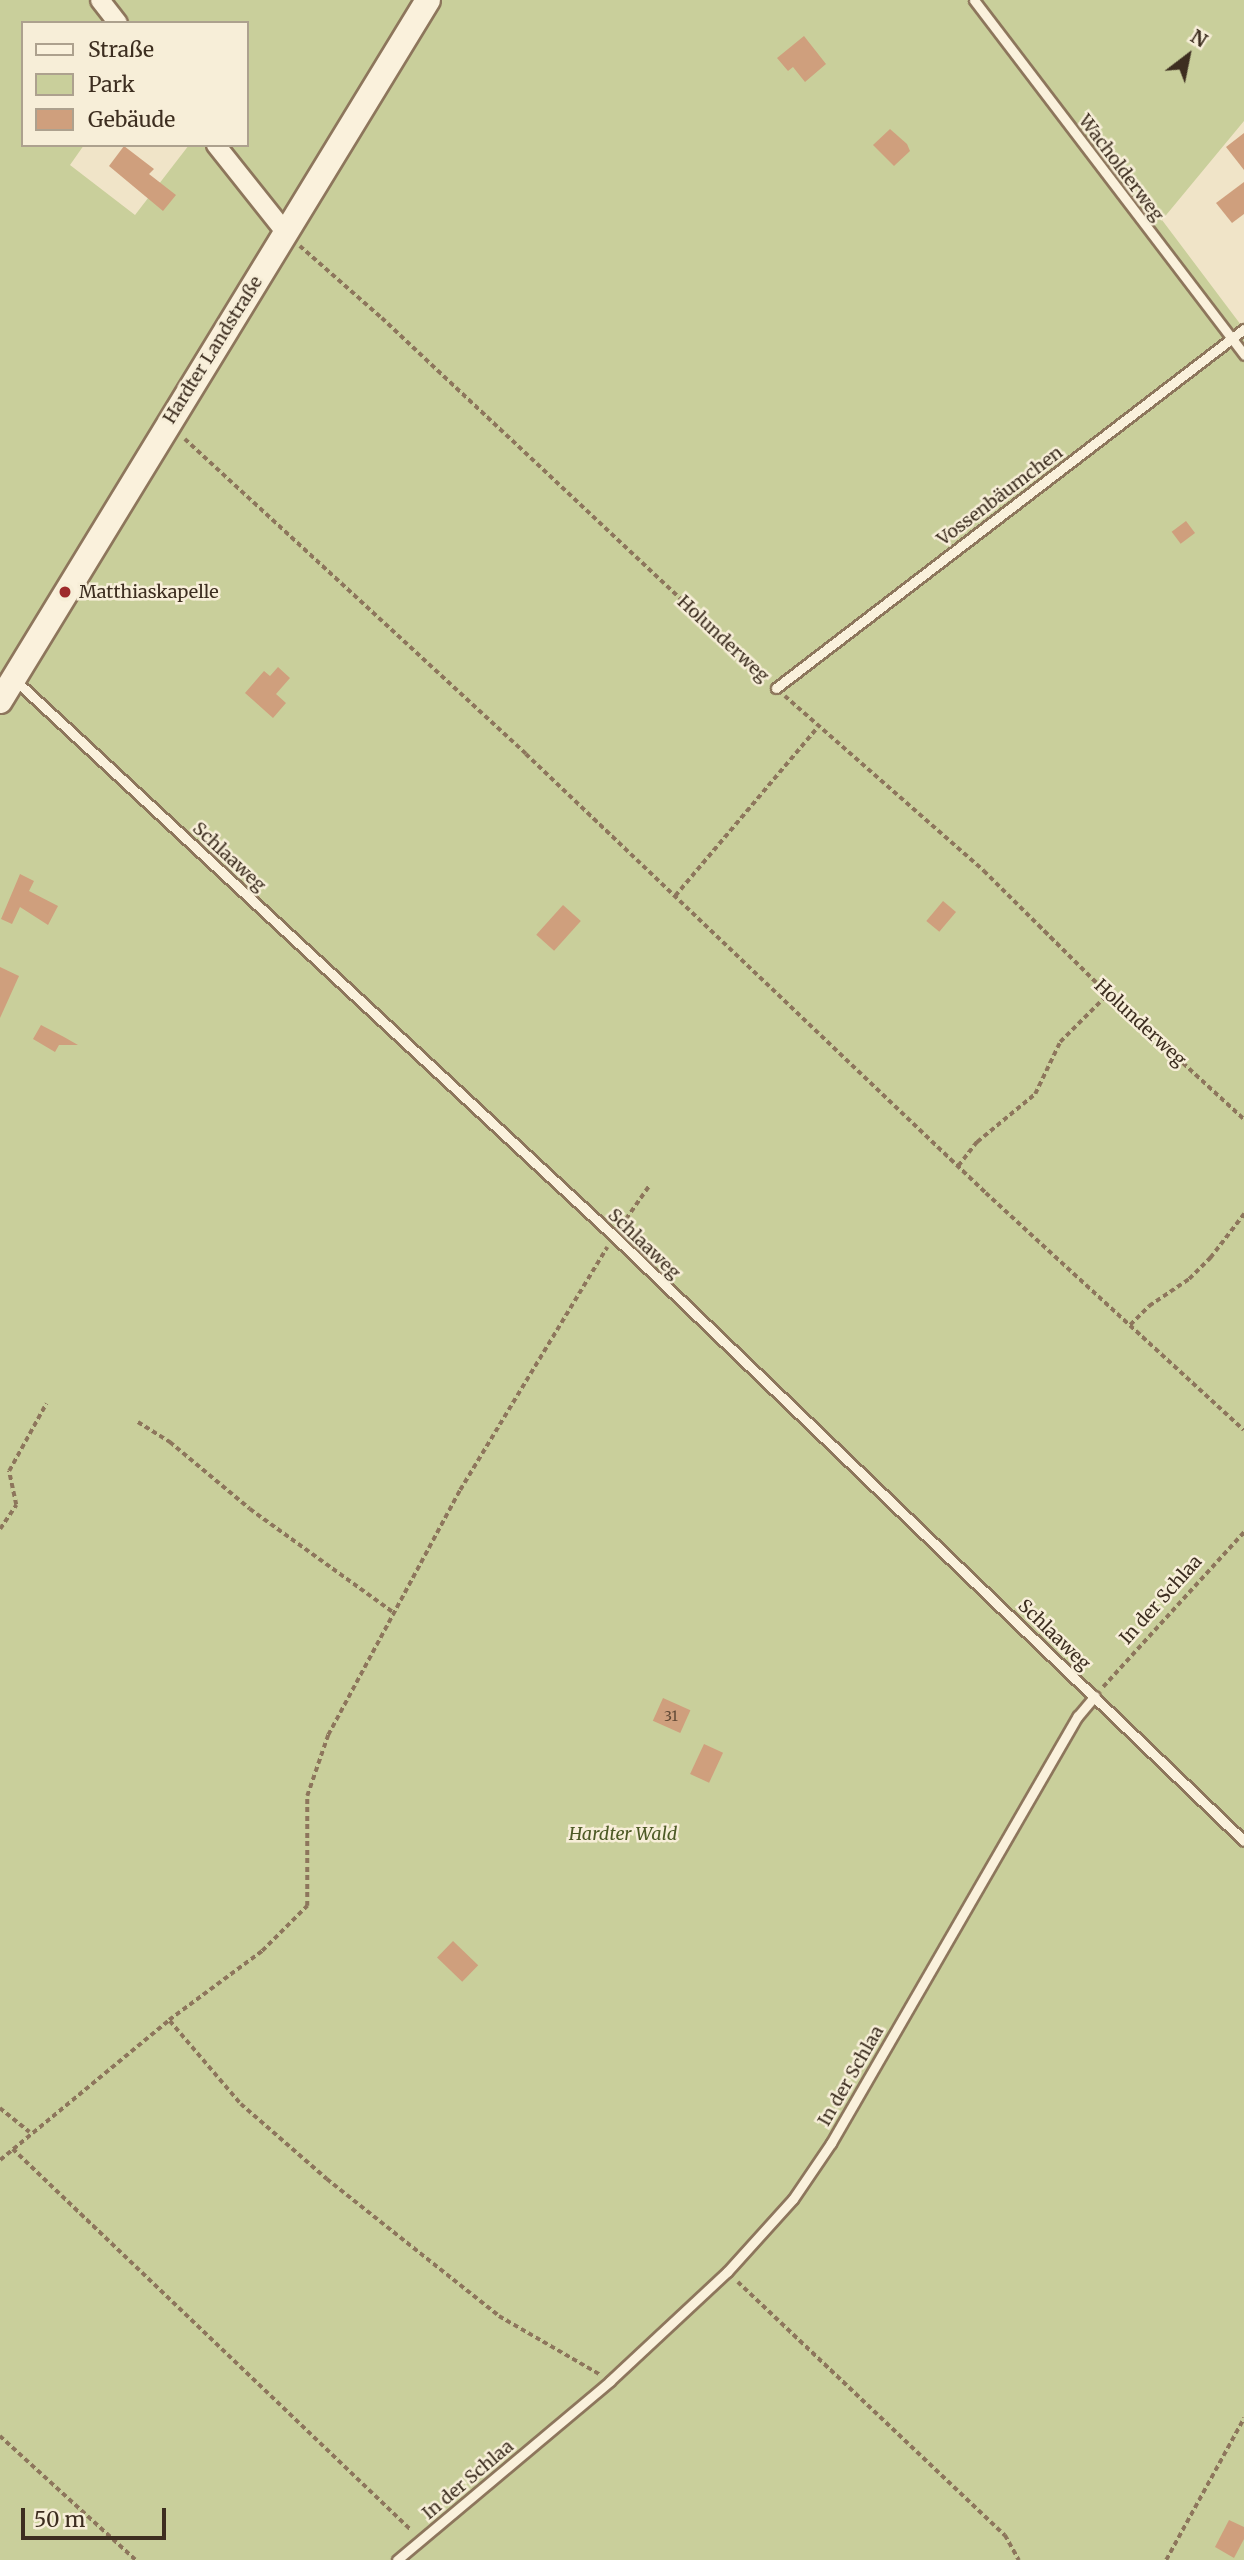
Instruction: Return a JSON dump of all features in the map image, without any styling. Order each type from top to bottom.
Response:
[{"type":"main road","name":"Hardter Landstraße","points":[[0,701],[428,0]]},
{"type":"street","points":[[100,0],[116,21]]},
{"type":"street","points":[[218,147],[286,233]]},
{"type":"lane","name":"Wacholderweg","points":[[974,0],[1244,355]]},
{"type":"lane","name":"Vossenbäumchen","points":[[775,688],[1244,329]]},
{"type":"lane","name":"Schlaaweg","points":[[14,679],[614,1236],[1244,1841]]},
{"type":"lane","name":"In der Schlaa","points":[[397,2560],[610,2381],[727,2272],[793,2199],[831,2143],[1078,1716],[1095,1696]]},
{"type":"path","name":"Holunderweg","points":[[286,233],[382,318],[775,688],[984,871],[1108,994],[1244,1119]]},
{"type":"path","points":[[167,424],[526,754],[958,1166],[1244,1430]]},
{"type":"path","points":[[675,896],[818,727]]},
{"type":"path","points":[[958,1166],[977,1142],[1035,1094],[1060,1042],[1108,994]]},
{"type":"path","points":[[0,2160],[30,2132],[169,2020],[262,1951],[307,1906],[307,1796],[328,1735],[460,1490],[614,1236],[649,1186]]},
{"type":"path","points":[[1130,1325],[1149,1306],[1196,1272],[1244,1214]]},
{"type":"path","points":[[0,1529],[16,1505],[9,1471],[46,1404]]},
{"type":"path","points":[[138,1422],[170,1442],[250,1509],[393,1612]]},
{"type":"path","name":"In der Schlaa","points":[[1095,1696],[1244,1532]]},
{"type":"path","points":[[169,2020],[241,2104],[327,2179],[499,2316],[610,2381]]},
{"type":"path","points":[[0,2108],[30,2132]]},
{"type":"path","points":[[13,2149],[421,2539]]},
{"type":"path","points":[[727,2272],[1004,2535],[1019,2560]]},
{"type":"path","points":[[1166,2560],[1244,2418]]},
{"type":"path","points":[[0,2436],[136,2560]]},
{"type":"green space","name":"Hardter Wald","points":[[0,0],[1244,0],[1244,121],[1162,220],[1244,329],[1244,2560],[0,2560]]},
{"type":"building","points":[[804,36],[826,64],[805,82],[793,67],[788,71],[777,58]]},
{"type":"building","points":[[890,129],[907,144],[910,151],[894,166],[873,145]]},
{"type":"building","points":[[1244,133],[1244,170],[1226,147]]},
{"type":"building","points":[[125,147],[154,169],[149,174],[176,195],[163,211],[109,166]]},
{"type":"building","points":[[1244,182],[1244,214],[1232,223],[1216,203]]},
{"type":"building","points":[[1186,521],[1195,533],[1181,544],[1172,532]]},
{"type":"building","points":[[278,667],[290,678],[276,694],[286,703],[273,718],[245,693],[264,671],[270,676]]},
{"type":"building","points":[[20,874],[34,881],[29,891],[58,906],[48,925],[20,907],[12,924],[1,919]]},
{"type":"building","points":[[943,901],[956,912],[939,932],[926,921]]},
{"type":"building","points":[[563,905],[581,921],[554,951],[536,935]]},
{"type":"building","points":[[0,967],[19,976],[0,1018]]},
{"type":"building","points":[[41,1025],[78,1045],[59,1045],[55,1052],[33,1039]]},
{"type":"building","points":[[663,1698],[690,1710],[680,1733],[653,1721]]},
{"type":"building","points":[[704,1744],[723,1753],[709,1783],[690,1774]]},
{"type":"building","points":[[453,1941],[478,1965],[462,1982],[437,1958]]},
{"type":"building","points":[[1229,2520],[1244,2527],[1244,2539],[1234,2558],[1215,2547]]},
{"type":"place","name":"Matthiaskapelle","points":[[65,592]]}]
